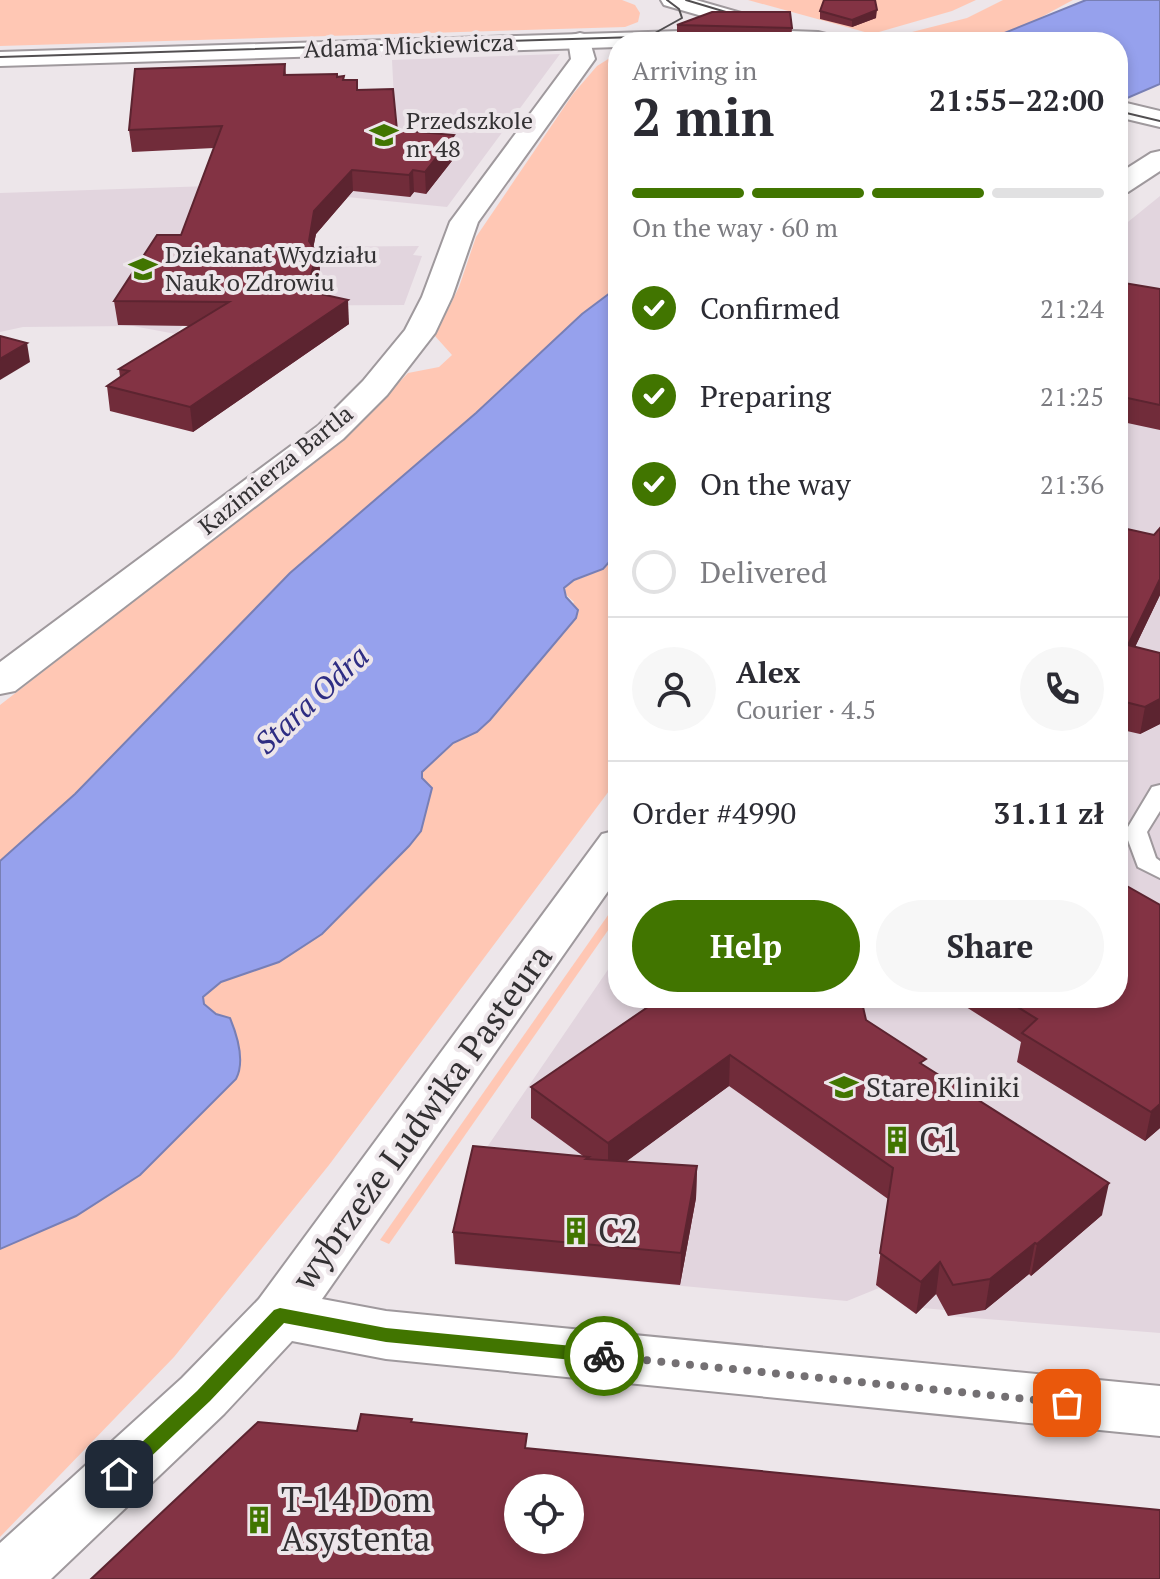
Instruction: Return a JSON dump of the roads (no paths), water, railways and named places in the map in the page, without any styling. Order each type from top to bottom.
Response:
[{"type":"street","points":[[660,32],[679,22],[684,13],[675,1]]},
{"type":"street","points":[[675,1],[790,32]]},
{"type":"street","name":"Kazimierza Bartla","points":[[0,682],[331,432],[375,388],[419,333],[437,297],[464,222],[583,59],[580,40]]},
{"type":"street","name":"Adama Mickiewicza","points":[[0,59],[608,40]]},
{"type":"street","points":[[1128,111],[1156,118]]},
{"type":"street","points":[[1128,180],[1160,159]]},
{"type":"street","name":"wybrzeże Ludwika Pasteura","points":[[6,1579],[203,1396],[280,1315],[608,858]]},
{"type":"street","points":[[280,1315],[386,1335],[1160,1411]]},
{"type":"lane","points":[[1160,792],[1136,832],[1146,862],[1160,871]]},
{"type":"water","points":[[1086,0],[1160,0],[1160,84],[1128,98],[1128,32],[1007,32]]},
{"type":"water","name":"Stara Odra","points":[[608,294],[608,563],[603,569],[574,580],[564,588],[566,597],[578,610],[576,618],[490,720],[477,732],[453,743],[422,772],[422,778],[432,788],[421,831],[409,846],[322,934],[279,962],[221,982],[203,997],[204,1004],[216,1014],[230,1018],[240,1057],[236,1079],[140,1175],[76,1216],[0,1249],[0,861],[75,794],[290,573],[476,413],[582,314]]},
{"type":"tram line","points":[[657,32],[682,18],[679,9],[667,0]]},
{"type":"tram line","points":[[686,0],[746,18]]},
{"type":"tram line","points":[[0,57],[608,38]]},
{"type":"tram line","points":[[1128,113],[1160,121]]},
{"type":"place","name":"Przedszkole nr 48","points":[[384,135]]},
{"type":"place","name":"Dziekanat Wydziału Nauk o Zdrowiu","points":[[143,269]]},
{"type":"place","name":"Stare Kliniki","points":[[844,1087]]},
{"type":"place","name":"C1","points":[[897,1140]]},
{"type":"place","name":"C2","points":[[576,1231]]},
{"type":"place","name":"T-14 Dom Asystenta","points":[[259,1520]]}]
